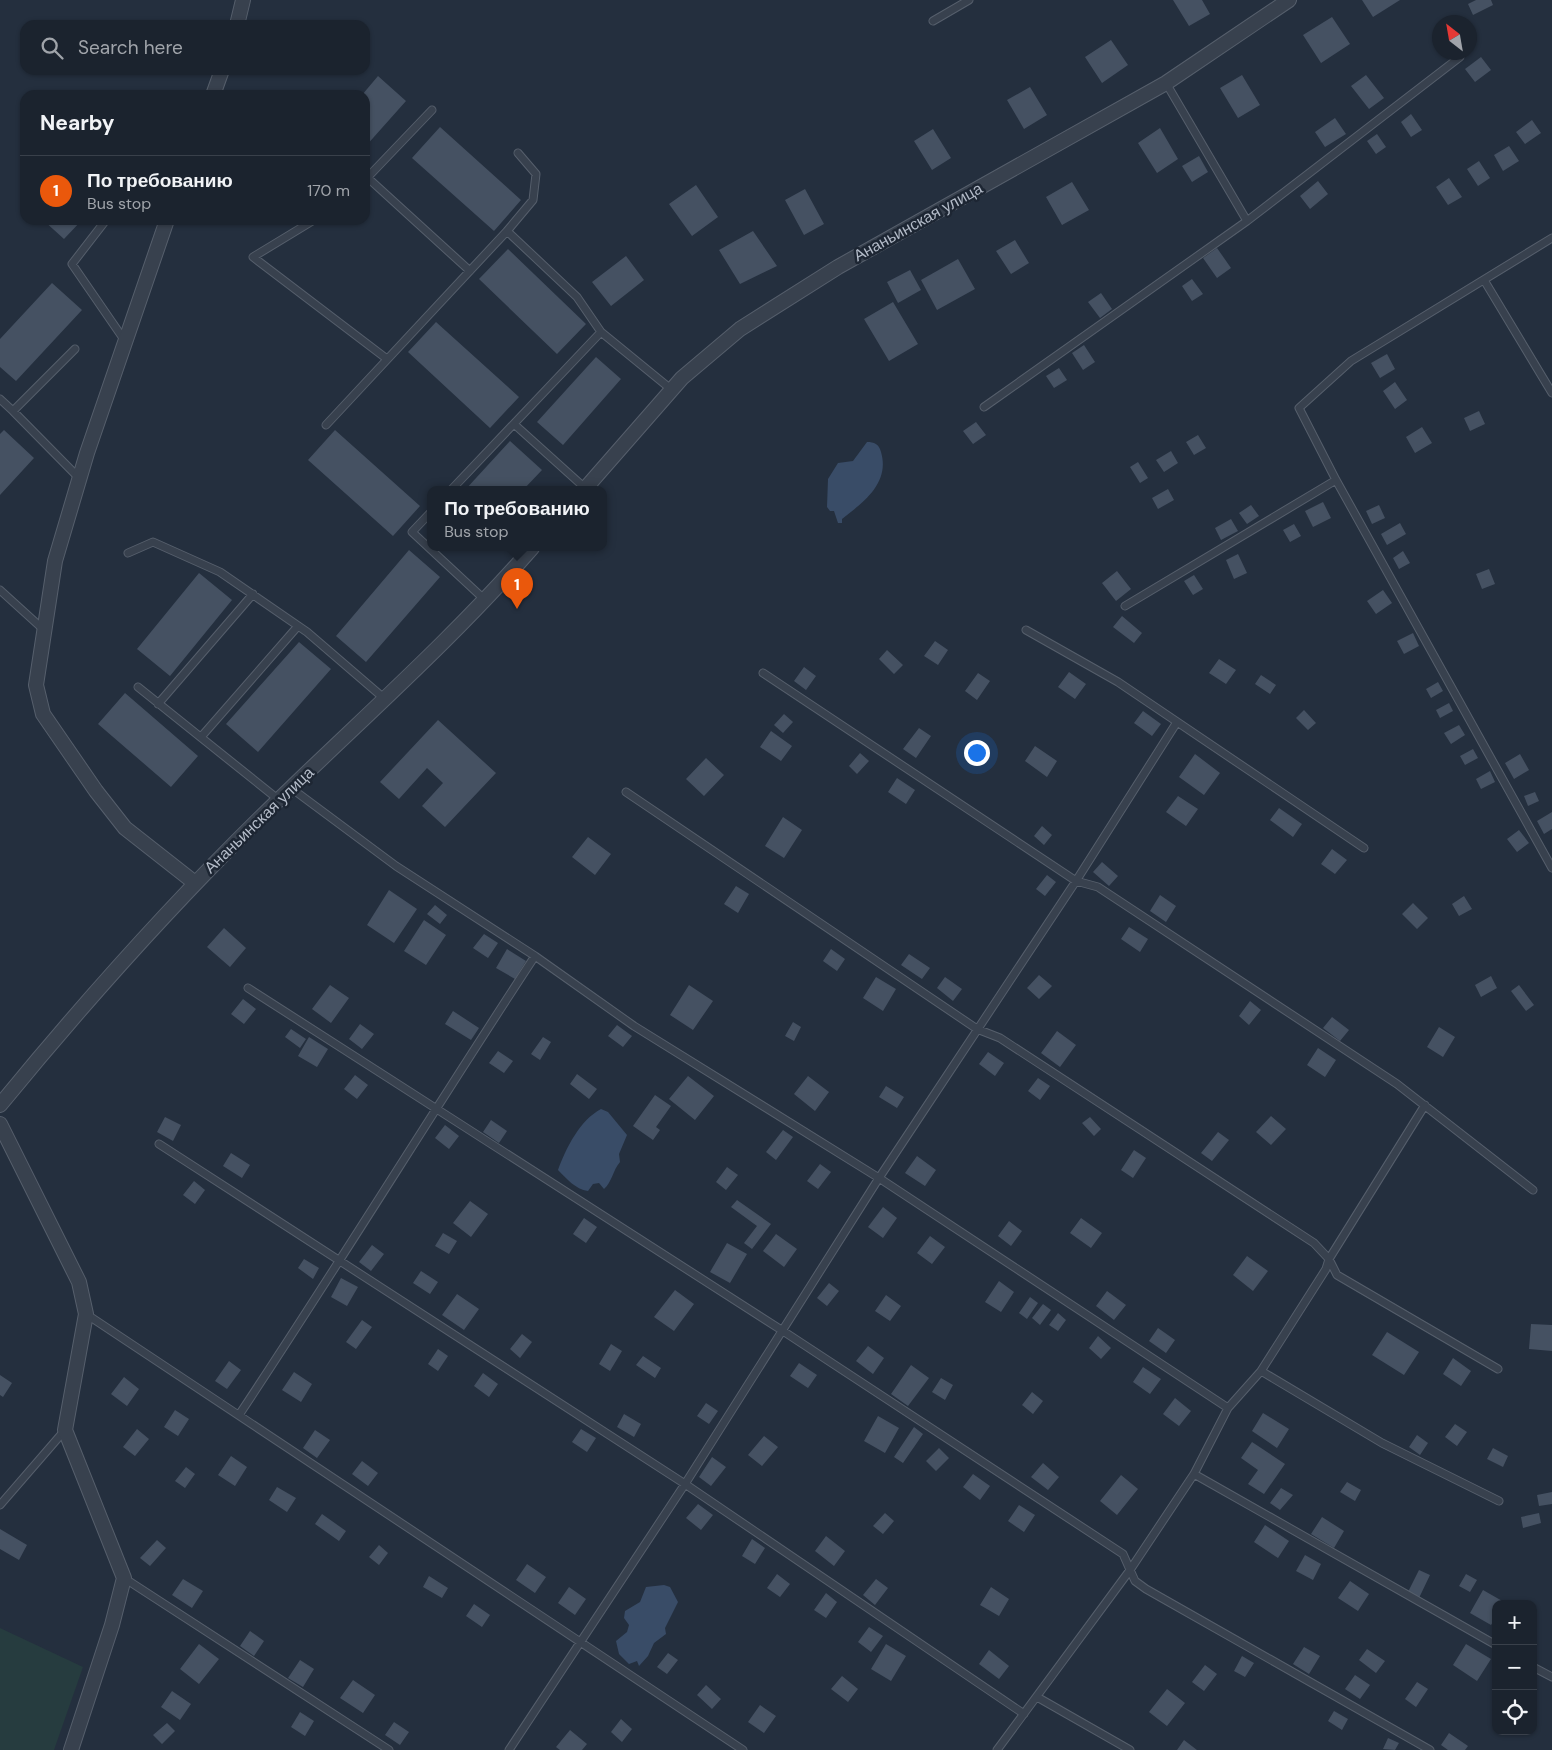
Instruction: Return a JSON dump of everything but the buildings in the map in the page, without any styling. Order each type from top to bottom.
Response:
[{"type":"street","points":[[238,20],[243,0]]},
{"type":"street","name":"Ананьинская улица","points":[[587,486],[672,390],[740,329],[838,267],[1166,83],[1289,0]]},
{"type":"street","points":[[215,90],[220,75]]},
{"type":"street","points":[[165,225],[80,478],[55,561],[36,684],[43,714],[96,791],[125,828],[195,883]]},
{"type":"street","name":"Ананьинская улица","points":[[0,1105],[82,1005],[195,883],[291,788],[386,700],[485,600],[529,551]]},
{"type":"street","points":[[0,1124],[80,1282],[86,1314],[65,1430],[124,1578],[112,1624],[70,1750]]},
{"type":"lane","points":[[933,21],[969,0]]},
{"type":"lane","points":[[984,407],[1247,220],[1456,60]]},
{"type":"lane","points":[[1166,83],[1247,220]]},
{"type":"lane","points":[[370,176],[432,110]]},
{"type":"lane","points":[[326,424],[507,231],[533,200],[536,174],[518,153]]},
{"type":"lane","points":[[370,182],[470,271]]},
{"type":"lane","points":[[102,225],[72,264],[125,342]]},
{"type":"lane","points":[[306,225],[253,257],[387,359]]},
{"type":"lane","points":[[507,231],[577,297],[601,332],[672,390]]},
{"type":"lane","points":[[1552,238],[1351,361],[1299,408],[1336,480],[1552,868]]},
{"type":"lane","points":[[1484,280],[1552,393]]},
{"type":"lane","points":[[456,486],[601,332]]},
{"type":"lane","points":[[14,411],[75,349]]},
{"type":"lane","points":[[0,399],[80,478]]},
{"type":"lane","points":[[514,424],[581,486]]},
{"type":"lane","points":[[1125,606],[1336,480]]},
{"type":"lane","points":[[427,516],[412,532],[427,546]]},
{"type":"lane","points":[[128,553],[153,542],[220,572],[298,626],[386,700]]},
{"type":"lane","points":[[432,551],[485,600]]},
{"type":"lane","points":[[0,590],[44,630]]},
{"type":"lane","points":[[158,704],[253,594]]},
{"type":"lane","points":[[201,738],[298,626]]},
{"type":"lane","points":[[1026,630],[1118,682],[1364,848]]},
{"type":"lane","points":[[764,673],[1076,880],[1098,887],[1398,1084],[1533,1190]]},
{"type":"lane","points":[[138,687],[279,800]]},
{"type":"lane","points":[[509,1750],[685,1484],[879,1178],[1076,880],[1177,722]]},
{"type":"lane","points":[[291,788],[396,866],[535,956],[634,1026],[879,1178],[1228,1408]]},
{"type":"lane","points":[[626,792],[978,1029],[1000,1038],[1314,1244],[1329,1258],[1337,1275],[1498,1369]]},
{"type":"lane","points":[[239,1415],[341,1260],[436,1106],[535,956]]},
{"type":"lane","points":[[248,988],[436,1106],[783,1330],[1123,1554],[1135,1581],[1146,1589],[1430,1750]]},
{"type":"lane","points":[[997,1750],[1130,1570],[1194,1474],[1228,1408],[1260,1372],[1326,1269],[1329,1258],[1425,1105]]},
{"type":"lane","points":[[159,1144],[685,1484],[1024,1714]]},
{"type":"lane","points":[[86,1314],[743,1750]]},
{"type":"lane","points":[[1260,1372],[1382,1443],[1499,1501]]},
{"type":"lane","points":[[0,1505],[65,1430]]},
{"type":"lane","points":[[1194,1474],[1494,1645]]},
{"type":"lane","points":[[124,1578],[389,1750]]},
{"type":"lane","points":[[1537,1669],[1552,1677]]},
{"type":"lane","points":[[1037,1697],[1130,1750]]},
{"type":"green space","points":[[0,1628],[83,1667],[54,1750],[0,1750]]},
{"type":"water","points":[[867,442],[876,444],[880,449],[883,463],[882,473],[873,491],[866,499],[842,519],[842,523],[838,523],[834,511],[830,511],[827,507],[828,479],[838,463],[853,461]]},
{"type":"water","points":[[601,1109],[608,1112],[627,1135],[619,1154],[620,1162],[607,1186],[604,1189],[599,1183],[593,1184],[588,1191],[575,1186],[558,1170],[565,1153],[580,1127]]},
{"type":"water","points":[[664,1585],[670,1587],[678,1602],[665,1628],[666,1634],[654,1643],[648,1656],[639,1666],[637,1661],[629,1664],[619,1654],[616,1641],[627,1632],[629,1625],[624,1618],[625,1611],[640,1602],[646,1587]]},
{"type":"place","name":"По требованию","points":[[517,609]]}]
